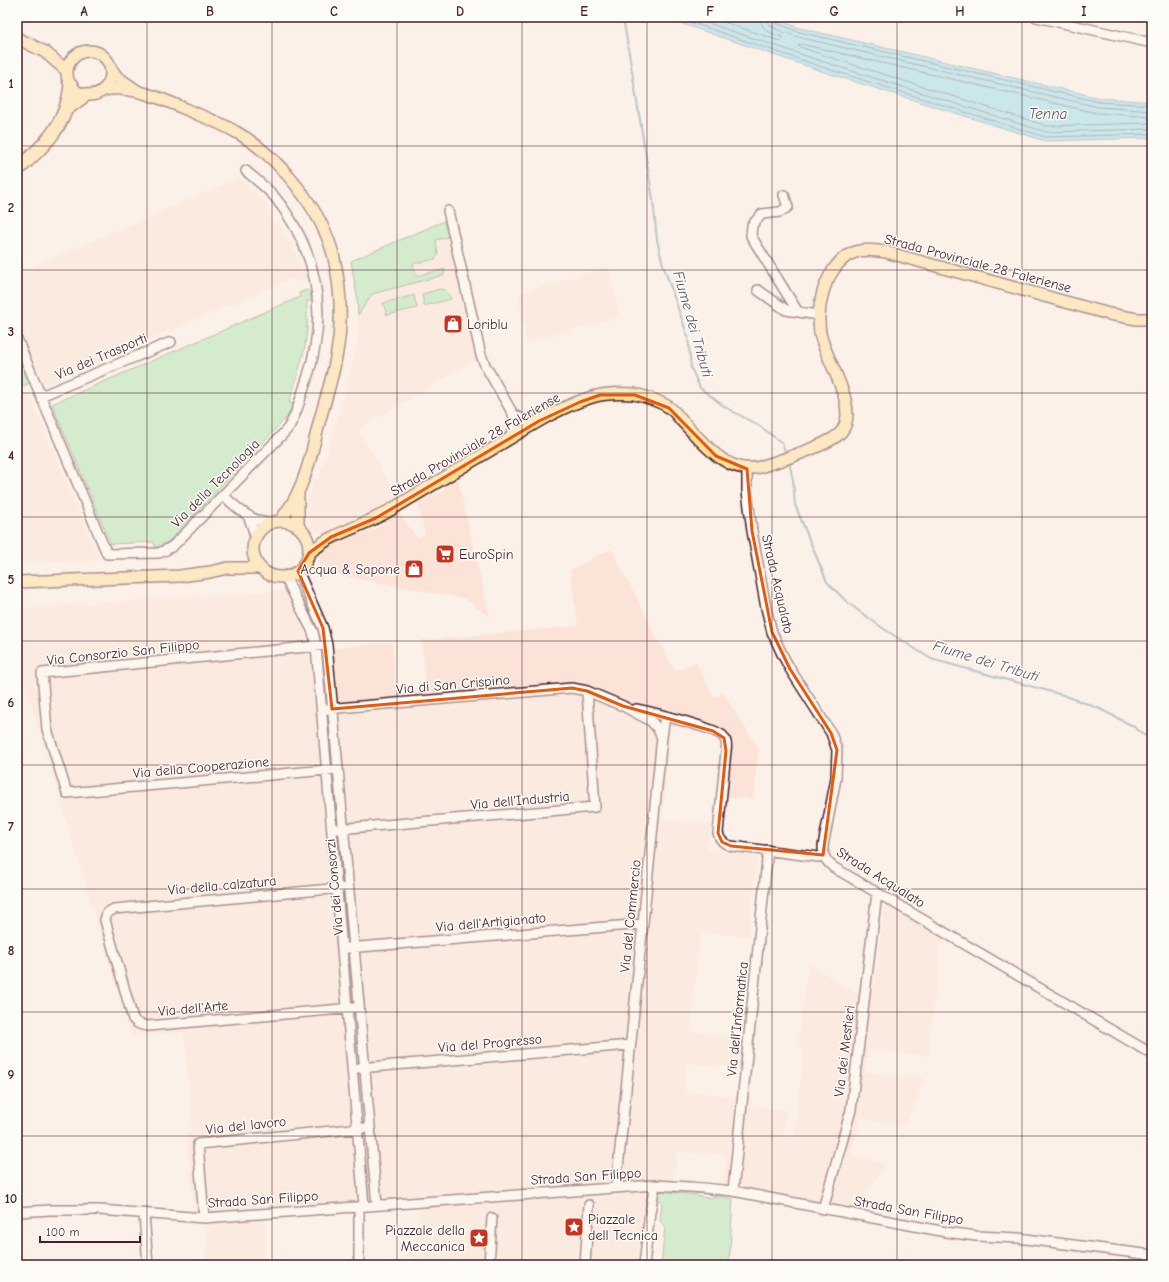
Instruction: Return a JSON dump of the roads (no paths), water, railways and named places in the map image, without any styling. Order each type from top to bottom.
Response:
[{"type":"highway","points":[[17,170],[42,147],[55,130],[66,109],[71,86]]},
{"type":"highway","points":[[66,109],[85,95]]},
{"type":"main road","points":[[17,38],[45,52],[67,71]]},
{"type":"main road","points":[[105,90],[111,77],[109,63],[105,57],[93,51],[86,51],[74,57],[68,66],[67,71],[71,86],[80,93],[92,95],[105,90],[120,89],[138,92],[203,116],[237,132],[260,148],[284,171],[308,201],[323,228],[334,257],[339,290],[340,325],[336,358],[329,390],[299,491],[281,520]]},
{"type":"main road","points":[[45,52],[74,57]]},
{"type":"main road","points":[[111,70],[117,77],[138,92]]},
{"type":"main road","name":"Strada Provinciale 28 Faleriense","points":[[309,554],[332,537],[376,518],[508,439],[519,421],[540,421],[595,396],[635,394],[670,408],[716,456],[734,466],[747,469],[756,468],[771,463],[833,440],[842,432],[847,417],[846,402],[821,336],[818,315],[823,293],[831,273],[839,262],[852,252],[870,249],[886,252],[1109,314],[1137,319],[1152,319]]},
{"type":"main road","points":[[298,526],[299,491]]},
{"type":"main road","points":[[281,520],[298,526],[306,535],[309,544],[309,554],[307,560],[298,571],[285,577],[276,577],[267,574],[260,568],[255,561],[252,552],[252,544],[260,529],[267,523],[281,520]]},
{"type":"main road","name":"Strada Provinciale 28 Faleriense","points":[[306,535],[332,537]]},
{"type":"main road","points":[[228,568],[252,552]]},
{"type":"main road","points":[[17,582],[180,576],[228,568],[260,568]]},
{"type":"street","points":[[1036,17],[1152,43]]},
{"type":"street","name":"Via della Tecnologia","points":[[17,339],[107,554],[159,553],[173,546],[291,424],[308,375],[315,349],[318,327],[318,303],[310,259],[300,235],[272,194],[246,171]]},
{"type":"street","points":[[784,195],[788,207],[780,212],[762,214],[752,225],[751,236],[798,312]]},
{"type":"street","points":[[448,211],[481,354],[485,365],[519,421]]},
{"type":"street","points":[[758,290],[786,310],[818,315]]},
{"type":"street","name":"Via dei Trasporti","points":[[41,396],[171,342]]},
{"type":"street","name":"Strada Acqualato","points":[[747,469],[747,485],[752,531],[766,608],[772,632],[784,659],[831,732],[837,750],[836,778],[824,834],[823,855],[827,862],[877,893],[1152,1054]]},
{"type":"street","points":[[223,495],[248,516],[258,521],[267,523]]},
{"type":"street","points":[[248,516],[255,536]]},
{"type":"street","name":"Via dei Consorzi","points":[[298,571],[323,628],[327,645],[377,1205]]},
{"type":"street","name":"Via dei Consorzi","points":[[285,577],[313,632],[316,646],[357,1129],[362,1206],[359,1265]]},
{"type":"street","name":"Via Consorzio San Filippo","points":[[67,792],[47,729],[42,673],[327,645]]},
{"type":"street","name":"Via di San Crispino","points":[[321,709],[572,688],[586,691]]},
{"type":"street","points":[[586,691],[623,706],[651,721],[657,728],[662,738]]},
{"type":"street","name":"Via dell'Industria","points":[[331,829],[595,807],[586,691]]},
{"type":"street","points":[[623,706],[713,731],[721,734],[724,738],[726,751],[718,833],[722,842],[731,846],[819,857],[823,855]]},
{"type":"street","points":[[651,721],[660,722],[665,718]]},
{"type":"street","name":"Via del Commercio","points":[[616,1188],[665,718]]},
{"type":"street","name":"Via della Cooperazione","points":[[67,792],[338,769]]},
{"type":"street","name":"Via dell'Informatica","points":[[734,1191],[768,850]]},
{"type":"street","name":"Via della calzatura","points":[[105,920],[107,913],[114,909],[348,888]]},
{"type":"street","name":"Via dei Mestieri","points":[[823,1209],[851,1110],[877,893]]},
{"type":"street","name":"Via dell'Arte","points":[[105,920],[133,1019],[136,1023],[141,1025],[148,1026],[359,1008]]},
{"type":"street","name":"Via dell'Artigianato","points":[[341,948],[643,924]]},
{"type":"street","name":"Via del Progresso","points":[[352,1069],[630,1045]]},
{"type":"street","name":"Via del lavoro","points":[[204,1218],[198,1144],[370,1128]]},
{"type":"street","points":[[644,1265],[650,1212],[655,1185]]},
{"type":"street","name":"Strada San Filippo","points":[[20,1211],[99,1210],[204,1218],[655,1185],[705,1187],[734,1191],[946,1232],[976,1236],[1018,1238],[1152,1255]]},
{"type":"street","points":[[585,1265],[588,1205]]},
{"type":"street","points":[[144,1214],[148,1265]]},
{"type":"street","points":[[489,1265],[492,1218]]},
{"type":"water","name":"Tenna","points":[[662,17],[771,17],[800,28],[1100,98],[1152,102],[1152,138],[1045,141],[827,73]]},
{"type":"waterway","name":"Fiume dei Tributi","points":[[622,17],[653,200],[657,240],[663,265],[688,337],[691,368],[700,388],[725,407],[761,427],[782,443],[786,454]]},
{"type":"waterway","name":"Fiume dei Tributi","points":[[789,462],[793,480],[795,505],[827,582],[848,603],[884,629],[931,659],[1063,695],[1098,708],[1133,726],[1152,741]]},
{"type":"place","name":"Loriblu","points":[[453,324]]},
{"type":"place","name":"EuroSpin","points":[[445,554]]},
{"type":"place","name":"Acqua & Sapone","points":[[414,569]]},
{"type":"place","name":"Piazzale dell Tecnica","points":[[574,1227]]},
{"type":"place","name":"Piazzale della Meccanica","points":[[479,1238]]}]
